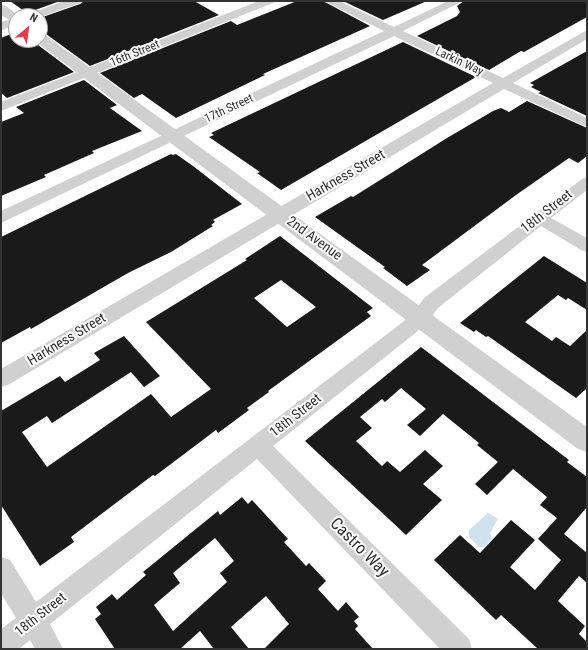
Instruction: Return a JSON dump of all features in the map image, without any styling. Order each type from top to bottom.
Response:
[{"type":"street","points":[[48,11],[76,1]]},
{"type":"street","name":"16th Street","points":[[1,107],[269,1]]},
{"type":"street","name":"Larkin Way","points":[[330,1],[587,123]]},
{"type":"street","name":"17th Street","points":[[1,218],[457,1]]},
{"type":"street","name":"Harkness Street","points":[[1,379],[587,34]]},
{"type":"street","name":"2nd Avenue","points":[[48,44],[587,441]]},
{"type":"street","name":"18th Street","points":[[1,646],[420,318],[431,303],[587,182]]},
{"type":"street","points":[[539,218],[587,246]]},
{"type":"street","name":"Castro Way","points":[[258,446],[459,649]]},
{"type":"street","points":[[1,569],[50,649]]},
{"type":"water","points":[[488,513],[498,519],[490,533],[492,538],[485,547],[479,547],[469,537],[469,530]]},
{"type":"building","points":[[10,1],[60,1],[41,8],[20,8]]},
{"type":"building","points":[[84,1],[194,1],[219,15],[90,66],[48,35],[48,15],[80,4]]},
{"type":"building","points":[[297,1],[323,1],[370,26],[263,74],[265,75],[176,118],[142,94],[134,98],[100,73],[231,21],[237,25]]},
{"type":"building","points":[[343,1],[427,1],[383,20]]},
{"type":"building","points":[[464,1],[587,1],[587,17],[524,52],[521,51],[489,70],[417,36],[457,16],[460,12],[457,6]]},
{"type":"building","points":[[8,35],[8,48],[42,48],[74,72],[7,98],[1,93],[1,38]]},
{"type":"building","points":[[403,42],[476,77],[281,190],[257,173],[260,172],[209,137],[214,135],[211,133]]},
{"type":"building","points":[[587,51],[587,116],[538,93],[541,92],[531,87],[534,85],[530,83]]},
{"type":"building","points":[[84,80],[117,105],[110,108],[142,131],[92,151],[94,153],[44,175],[46,177],[1,196],[1,122],[24,113],[16,107]]},
{"type":"building","points":[[527,101],[587,128],[587,156],[578,163],[569,158],[516,195],[422,265],[430,270],[407,286],[383,268],[385,267],[315,217],[351,196],[353,197],[493,111],[501,108],[509,112]]},
{"type":"building","points":[[171,154],[176,154],[242,204],[213,220],[215,222],[211,225],[213,226],[171,252],[128,273],[31,329],[30,327],[1,343],[1,237]]},
{"type":"building","points":[[280,236],[373,308],[367,312],[371,316],[268,391],[269,392],[247,408],[249,410],[218,433],[216,430],[104,512],[71,537],[74,542],[40,566],[1,505],[1,411],[60,376],[65,382],[100,360],[94,353],[124,336],[160,376],[144,387],[131,372],[52,423],[47,416],[22,432],[47,467],[151,394],[171,417],[211,389],[146,322],[247,260],[245,259]],"holes":[[[281,280],[316,307],[287,327],[254,298]]]},
{"type":"building","points":[[544,256],[587,283],[587,310],[568,298],[566,300],[558,295],[525,322],[552,341],[556,337],[570,346],[587,330],[587,388],[576,398],[488,336],[486,337],[476,330],[474,332],[460,323]]},
{"type":"building","points":[[421,347],[569,460],[567,462],[587,477],[587,507],[564,534],[587,553],[587,583],[579,576],[558,601],[585,626],[579,634],[587,642],[587,649],[538,649],[501,615],[496,620],[434,560],[460,535],[480,553],[511,520],[535,540],[510,567],[535,590],[561,560],[538,539],[557,518],[540,505],[547,497],[513,469],[487,495],[475,484],[498,462],[477,445],[479,443],[443,414],[420,436],[407,425],[426,409],[401,388],[385,402],[382,399],[360,417],[372,428],[356,441],[382,466],[387,461],[400,472],[425,450],[443,466],[423,484],[442,500],[406,535],[305,441]]},
{"type":"building","points":[[242,497],[248,504],[252,500],[288,539],[284,542],[306,566],[309,563],[326,581],[318,589],[338,611],[346,602],[359,617],[354,621],[358,626],[355,629],[373,649],[264,649],[289,624],[266,596],[231,627],[249,649],[214,649],[200,631],[180,649],[115,649],[95,619],[101,614],[96,607],[112,594],[117,600],[146,575],[143,572],[218,511],[220,515]],"holes":[[[215,538],[234,561],[220,573],[227,582],[173,631],[154,605],[180,583],[173,573]]]}]
